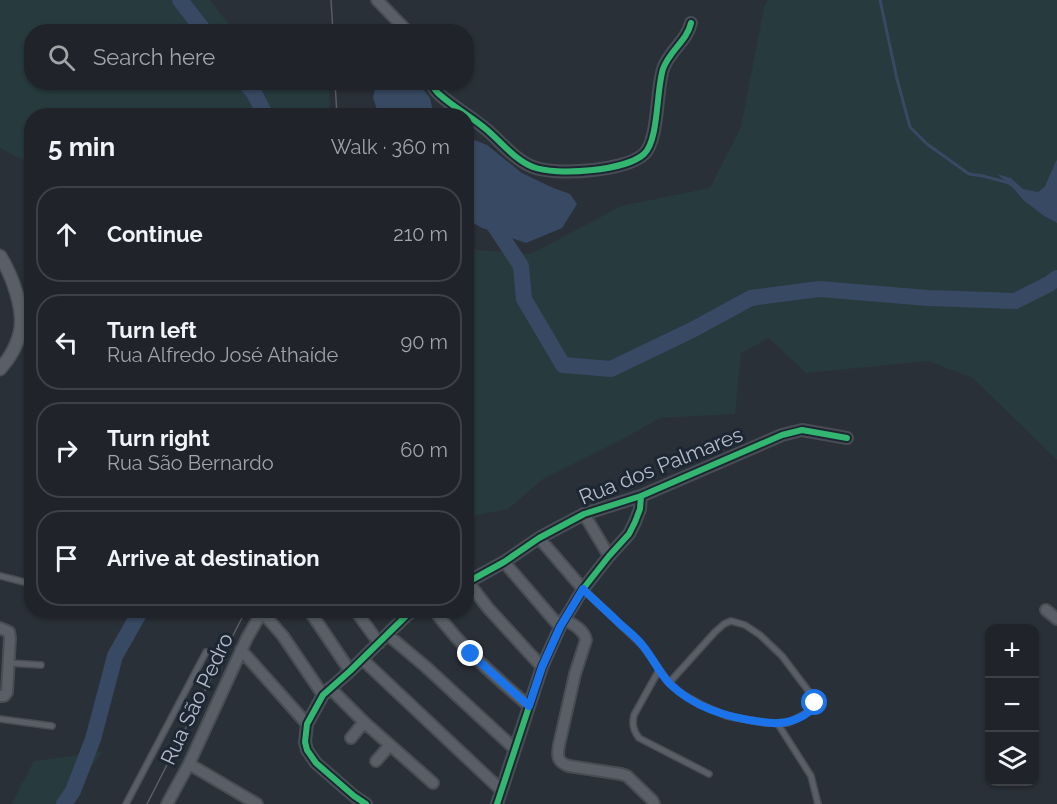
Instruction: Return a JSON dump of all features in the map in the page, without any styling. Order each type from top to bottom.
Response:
[{"type":"street","points":[[377,0],[400,24]]},
{"type":"street","points":[[474,120],[527,164],[543,170],[610,168],[637,159],[650,146],[654,133],[663,69],[668,58],[689,31],[691,23]]},
{"type":"street","points":[[436,90],[458,108]]},
{"type":"street","points":[[0,256],[14,286],[21,315],[21,331],[0,369]]},
{"type":"street","name":"Rua dos Palmares","points":[[474,578],[584,514],[641,496],[782,435],[802,430],[847,438]]},
{"type":"street","points":[[497,804],[542,667],[562,623],[583,589],[629,534],[638,516],[641,496]]},
{"type":"street","points":[[584,514],[609,556]]},
{"type":"street","points":[[540,538],[583,589]]},
{"type":"street","points":[[504,562],[562,623],[585,635],[586,640],[575,674],[559,745],[559,761],[568,766],[627,776],[654,804]]},
{"type":"street","points":[[474,591],[542,667]]},
{"type":"street","points":[[1046,610],[1057,619]]},
{"type":"street","name":"Rua São Pedro","points":[[167,804],[189,764],[241,650],[258,618]]},
{"type":"street","points":[[268,618],[327,691],[433,783]]},
{"type":"street","points":[[314,618],[350,671]]},
{"type":"street","points":[[361,618],[379,643]]},
{"type":"street","points":[[366,804],[316,763],[307,750],[305,742],[307,724],[327,691],[388,635],[403,618]]},
{"type":"street","points":[[440,618],[471,654],[529,706]]},
{"type":"street","points":[[0,696],[4,696],[7,692],[10,634],[2,628]]},
{"type":"street","points":[[388,635],[515,749]]},
{"type":"street","points":[[241,650],[307,724]]},
{"type":"street","points":[[362,660],[501,790]]},
{"type":"street","points":[[351,738],[364,722]]},
{"type":"street","points":[[376,761],[390,745]]},
{"type":"street","points":[[189,764],[257,804]]},
{"type":"lane","points":[[0,576],[24,582]]},
{"type":"lane","points":[[583,589],[643,646],[669,683],[691,699],[727,716],[778,724],[788,723],[812,710],[815,703],[813,697],[782,656],[760,635],[736,622],[728,622],[715,632],[669,683]]},
{"type":"lane","points":[[126,804],[206,652]]},
{"type":"lane","points":[[9,663],[40,665]]},
{"type":"lane","points":[[659,670],[634,715],[635,733],[639,738],[709,774]]},
{"type":"lane","points":[[0,718],[52,726]]},
{"type":"lane","points":[[778,724],[811,776],[818,804]]},
{"type":"green space","points":[[0,0],[210,0],[229,24],[24,24],[24,90],[328,90],[330,93],[329,108],[24,108],[24,160],[0,148]]},
{"type":"green space","points":[[768,0],[1057,0],[1057,159],[1052,173],[1038,192],[1023,189],[1011,178],[998,175],[1023,200],[1057,223],[1057,460],[973,378],[928,361],[806,373],[769,338],[741,353],[735,414],[660,418],[543,479],[508,509],[474,516],[474,250],[531,254],[621,206],[710,188],[741,127],[764,7]]},
{"type":"green space","points":[[102,752],[64,804],[12,804],[34,761]]},
{"type":"water","points":[[375,90],[424,90],[430,98],[432,108],[377,108],[373,98]]},
{"type":"water","points":[[474,140],[487,145],[522,173],[570,194],[577,204],[562,228],[526,243],[474,223]]},
{"type":"water","points":[[1057,159],[1057,223],[1023,200],[997,174],[1011,178],[1023,189],[1038,192],[1045,186]]},
{"type":"waterway","points":[[180,0],[199,24]]},
{"type":"waterway","points":[[880,0],[910,127],[927,144],[969,174],[1009,183]]},
{"type":"waterway","points":[[252,90],[262,108]]},
{"type":"waterway","points":[[474,208],[494,225],[521,266],[524,299],[563,365],[611,369],[692,330],[751,298],[819,289],[928,298],[1015,301],[1057,278]]},
{"type":"waterway","points":[[64,804],[73,791],[93,739],[115,656],[136,618]]},
{"type":"tram line","points":[[331,0],[332,24]]},
{"type":"tram line","points":[[335,90],[337,108]]},
{"type":"tram line","points":[[147,804],[242,618]]},
{"type":"cycle path","points":[[474,120],[526,164],[544,170],[590,170],[635,160],[644,154],[652,138],[663,69],[686,35],[691,23]]},
{"type":"cycle path","points":[[435,90],[457,108]]},
{"type":"cycle path","points":[[474,579],[504,562],[539,538],[584,514],[641,496],[782,435],[802,430],[847,438]]},
{"type":"cycle path","points":[[497,804],[542,667],[560,627],[583,589],[629,534],[640,509],[641,496]]},
{"type":"cycle path","points":[[366,804],[316,763],[307,750],[305,742],[307,724],[323,695],[404,618]]},
{"type":"route","points":[[471,654],[529,706],[542,667],[560,627],[583,589],[643,646],[669,683],[682,694],[706,707],[727,716],[778,724],[788,723],[812,710],[815,703]]}]
